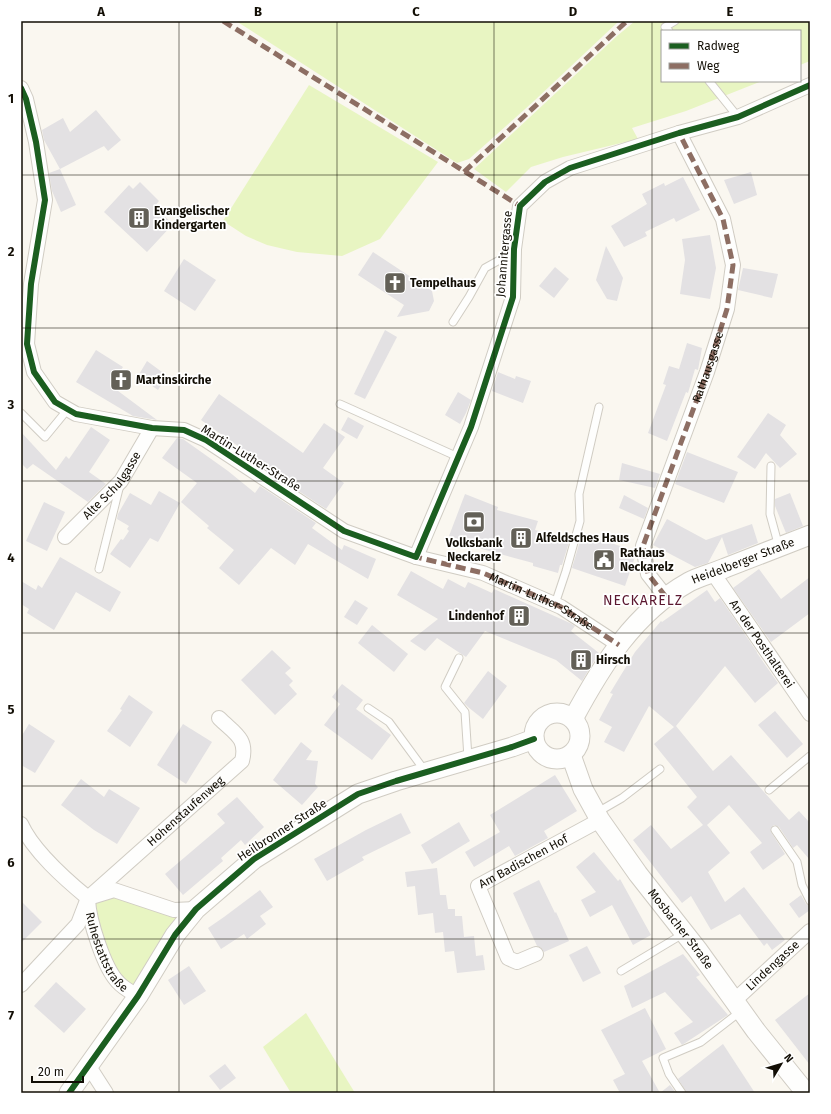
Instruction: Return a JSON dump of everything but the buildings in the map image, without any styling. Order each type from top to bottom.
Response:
[{"type":"street","name":"Johannitergasse","points":[[416,557],[471,428],[514,297],[514,252],[520,206],[545,182],[570,168],[679,133],[738,117],[810,85]]},
{"type":"street","name":"Martin-Luther-Straße","points":[[21,88],[26,99],[36,142],[44,200],[31,284],[24,347],[34,372],[55,402],[76,414],[152,428],[184,430],[206,440],[344,531],[416,557],[483,573],[561,607],[619,645]]},
{"type":"street","name":"Rathausgasse","points":[[666,597],[648,574],[643,546],[707,372],[727,309],[733,265],[723,219],[679,133]]},
{"type":"street","name":"Alte Schulgasse","points":[[65,537],[121,481],[152,428]]},
{"type":"street","name":"Heidelberger Straße","points":[[572,719],[589,688],[619,645],[646,613],[666,597],[690,582],[810,535]]},
{"type":"street","name":"An der Posthalterei","points":[[713,573],[810,714]]},
{"type":"street","points":[[552,713],[562,713],[572,719],[577,724],[580,738],[578,746],[571,755],[556,760],[548,758],[542,754],[535,744],[534,739],[536,727],[539,721],[552,713]]},
{"type":"street","name":"Hohenstaufenweg","points":[[88,898],[242,761],[245,750],[241,738],[219,718]]},
{"type":"street","name":"Heilbronner Straße","points":[[69,1093],[138,996],[175,935],[196,909],[254,859],[358,794],[534,739]]},
{"type":"street","name":"Mosbacher Straße","points":[[571,755],[583,789],[598,817],[638,874],[685,933],[738,1006],[806,1093]]},
{"type":"street","name":"Am Badischen Hof","points":[[536,954],[517,962],[508,958],[478,886],[598,817]]},
{"type":"street","points":[[23,832],[65,879],[88,898]]},
{"type":"street","points":[[88,898],[114,890],[174,910],[196,909]]},
{"type":"street","points":[[21,985],[78,924],[88,898]]},
{"type":"street","name":"Ruhestattstraße","points":[[88,898],[93,929],[107,966],[118,982],[138,996]]},
{"type":"street","name":"Lindengasse","points":[[738,1006],[810,931]]},
{"type":"street","points":[[88,1065],[106,1093]]},
{"type":"lane","points":[[668,30],[665,27],[675,21]]},
{"type":"lane","points":[[710,82],[738,117]]},
{"type":"lane","points":[[452,322],[469,297],[484,268],[514,252]]},
{"type":"lane","points":[[340,404],[458,458]]},
{"type":"lane","points":[[555,604],[580,521],[579,494],[599,407]]},
{"type":"lane","points":[[21,413],[45,437],[68,409]]},
{"type":"lane","points":[[771,466],[770,514],[779,547]]},
{"type":"lane","points":[[99,569],[121,481]]},
{"type":"lane","points":[[459,658],[445,687],[465,712],[468,760]]},
{"type":"lane","points":[[368,708],[389,722],[426,773]]},
{"type":"lane","points":[[769,790],[810,756]]},
{"type":"lane","points":[[598,817],[660,769]]},
{"type":"lane","points":[[775,830],[797,862],[802,885],[810,901]]},
{"type":"lane","points":[[621,971],[685,933]]},
{"type":"lane","points":[[682,1093],[669,1074],[663,1058],[701,1042],[738,1006]]},
{"type":"green space","points":[[236,21],[619,21],[534,101],[469,159],[457,163]]},
{"type":"green space","points":[[635,21],[810,21],[810,61],[801,65],[801,30],[661,30],[661,82],[759,82],[686,111],[632,128],[638,139],[563,157],[531,167],[506,192],[474,169]]},
{"type":"green space","points":[[309,85],[438,162],[380,239],[342,256],[297,252],[267,245],[246,236],[223,221]]},
{"type":"green space","points":[[114,890],[196,909],[138,996],[118,982],[88,898]]},
{"type":"green space","points":[[306,1013],[355,1093],[291,1093],[263,1047]]},
{"type":"marked path","points":[[223,21],[520,206]]},
{"type":"marked path","points":[[464,172],[627,21]]},
{"type":"marked path","points":[[666,597],[648,574],[643,546],[707,372],[727,309],[733,265],[723,219],[679,133]]},
{"type":"marked path","points":[[412,556],[483,573],[561,607],[619,645]]},
{"type":"cycle path","points":[[21,88],[26,99],[36,142],[45,200],[31,284],[27,344],[34,372],[55,402],[76,414],[152,428],[184,430],[206,440],[344,531],[416,557],[471,427],[513,297],[514,249],[520,206],[545,182],[570,168],[679,133],[738,117],[810,85]]},
{"type":"cycle path","points":[[69,1093],[138,996],[175,935],[196,909],[254,859],[358,794],[534,739]]},
{"type":"place","name":"Evangelischer Kindergarten","points":[[139,218]]},
{"type":"place","name":"Tempelhaus","points":[[395,283]]},
{"type":"place","name":"Martinskirche","points":[[121,380]]},
{"type":"place","name":"Volksbank Neckarelz","points":[[474,522]]},
{"type":"place","name":"Alfeldsches Haus","points":[[521,538]]},
{"type":"place","name":"Rathaus Neckarelz","points":[[604,560]]},
{"type":"place","name":"Lindenhof","points":[[519,616]]},
{"type":"place","name":"Hirsch","points":[[581,660]]},
{"type":"district","name":"NECKARELZ","points":[[643,600]]}]
